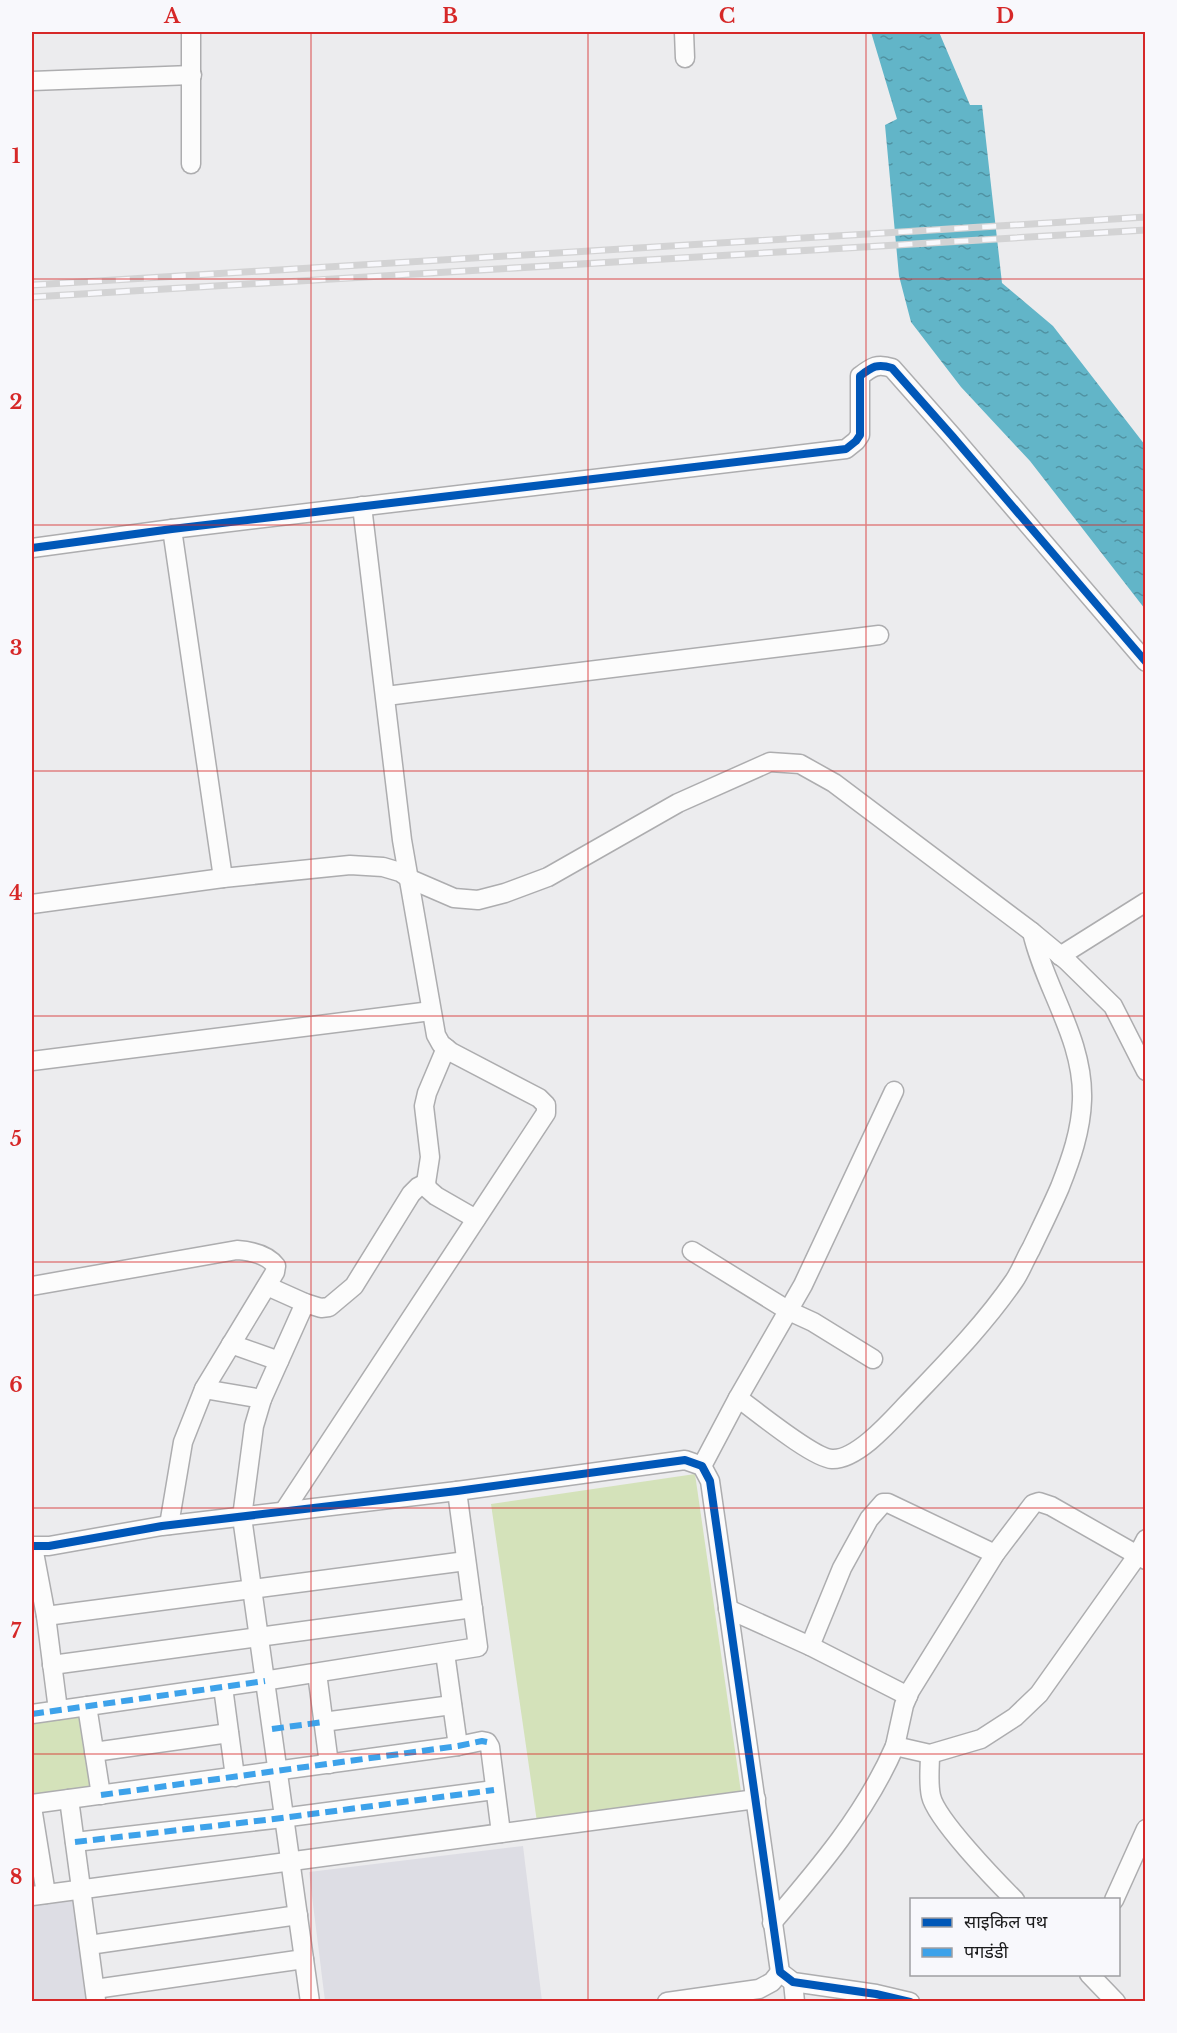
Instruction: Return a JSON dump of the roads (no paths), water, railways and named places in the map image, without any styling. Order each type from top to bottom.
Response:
[{"type":"street","points":[[190,164],[191,32]]},
{"type":"street","points":[[684,32],[685,58]]},
{"type":"street","points":[[32,81],[192,75]]},
{"type":"street","points":[[32,548],[172,529],[846,449],[860,435],[861,376],[872,366],[883,365],[892,368],[1146,662]]},
{"type":"street","points":[[285,1511],[546,1113],[546,1105],[539,1098],[446,1048],[436,1035],[402,840],[362,506]]},
{"type":"street","points":[[172,529],[223,878]]},
{"type":"street","points":[[386,696],[879,635]]},
{"type":"street","points":[[32,904],[223,878],[350,865],[383,867],[400,872],[410,879],[454,898],[478,900],[548,877],[678,803],[770,762],[800,764],[834,783],[1032,932],[1060,956],[1113,1005],[1146,1071]]},
{"type":"street","points":[[1060,956],[1146,902]]},
{"type":"street","points":[[738,1398],[814,1452],[832,1459],[848,1457],[888,1424],[972,1336],[1016,1279],[1053,1203],[1073,1154],[1082,1100],[1080,1063],[1036,952],[1032,932]]},
{"type":"street","points":[[32,1061],[431,1011]]},
{"type":"street","points":[[446,1048],[427,1092],[424,1106],[430,1157],[426,1182],[428,1190],[436,1196],[476,1219]]},
{"type":"street","points":[[702,1466],[738,1398],[789,1311],[894,1091]]},
{"type":"street","points":[[267,1286],[305,1303],[321,1308],[329,1307],[354,1286],[411,1194],[426,1182]]},
{"type":"street","points":[[32,1286],[237,1250],[255,1252],[276,1266],[267,1286],[204,1389],[183,1442],[169,1525]]},
{"type":"street","points":[[693,1251],[789,1311],[813,1322],[873,1359]]},
{"type":"street","points":[[305,1303],[262,1399],[254,1426],[243,1516],[310,2001]]},
{"type":"street","points":[[231,1344],[279,1360]]},
{"type":"street","points":[[204,1389],[262,1399]]},
{"type":"street","points":[[58,1710],[46,1616],[32,1546],[49,1546],[169,1525],[457,1491],[685,1460],[702,1466],[710,1481],[772,1923],[795,2001]]},
{"type":"street","points":[[32,1714],[478,1647],[457,1491]]},
{"type":"street","points":[[772,1923],[832,1851],[881,1777],[895,1746],[908,1696],[996,1554],[1033,1504],[1039,1502],[1051,1506],[1141,1558]]},
{"type":"street","points":[[810,1646],[842,1568],[870,1519],[883,1503],[888,1503],[996,1554]]},
{"type":"street","points":[[895,1746],[930,1754],[981,1739],[1015,1718],[1039,1694],[1141,1558],[1146,1539]]},
{"type":"street","points":[[46,1616],[466,1561]]},
{"type":"street","points":[[52,1665],[473,1608]]},
{"type":"street","points":[[728,1609],[810,1646],[908,1696]]},
{"type":"street","points":[[445,1653],[458,1746]]},
{"type":"street","points":[[317,1672],[328,1764]]},
{"type":"street","points":[[223,1687],[235,1777]]},
{"type":"street","points":[[323,1722],[452,1705]]},
{"type":"street","points":[[87,1706],[102,1795]]},
{"type":"street","points":[[94,1752],[229,1733]]},
{"type":"street","points":[[501,1833],[490,1747],[487,1742],[482,1741],[32,1805],[39,1895],[756,1799]]},
{"type":"street","points":[[930,1754],[930,1794],[933,1805],[951,1830],[1014,1898]]},
{"type":"street","points":[[75,1842],[285,1818],[494,1790]]},
{"type":"street","points":[[69,1799],[96,1995],[304,1959]]},
{"type":"street","points":[[1114,1898],[1146,1829]]},
{"type":"street","points":[[89,1945],[298,1915]]},
{"type":"street","points":[[1091,1976],[1116,2001]]},
{"type":"street","points":[[667,2001],[759,1989],[787,1977],[910,2001]]},
{"type":"water","points":[[871,32],[939,32],[970,105],[982,105],[1002,283],[1053,326],[1145,445],[1145,609],[1030,461],[961,387],[911,322],[899,276],[885,125],[897,119]]},
{"type":"railway","points":[[32,285],[1146,217]]},
{"type":"railway","points":[[32,297],[1146,230]]}]
